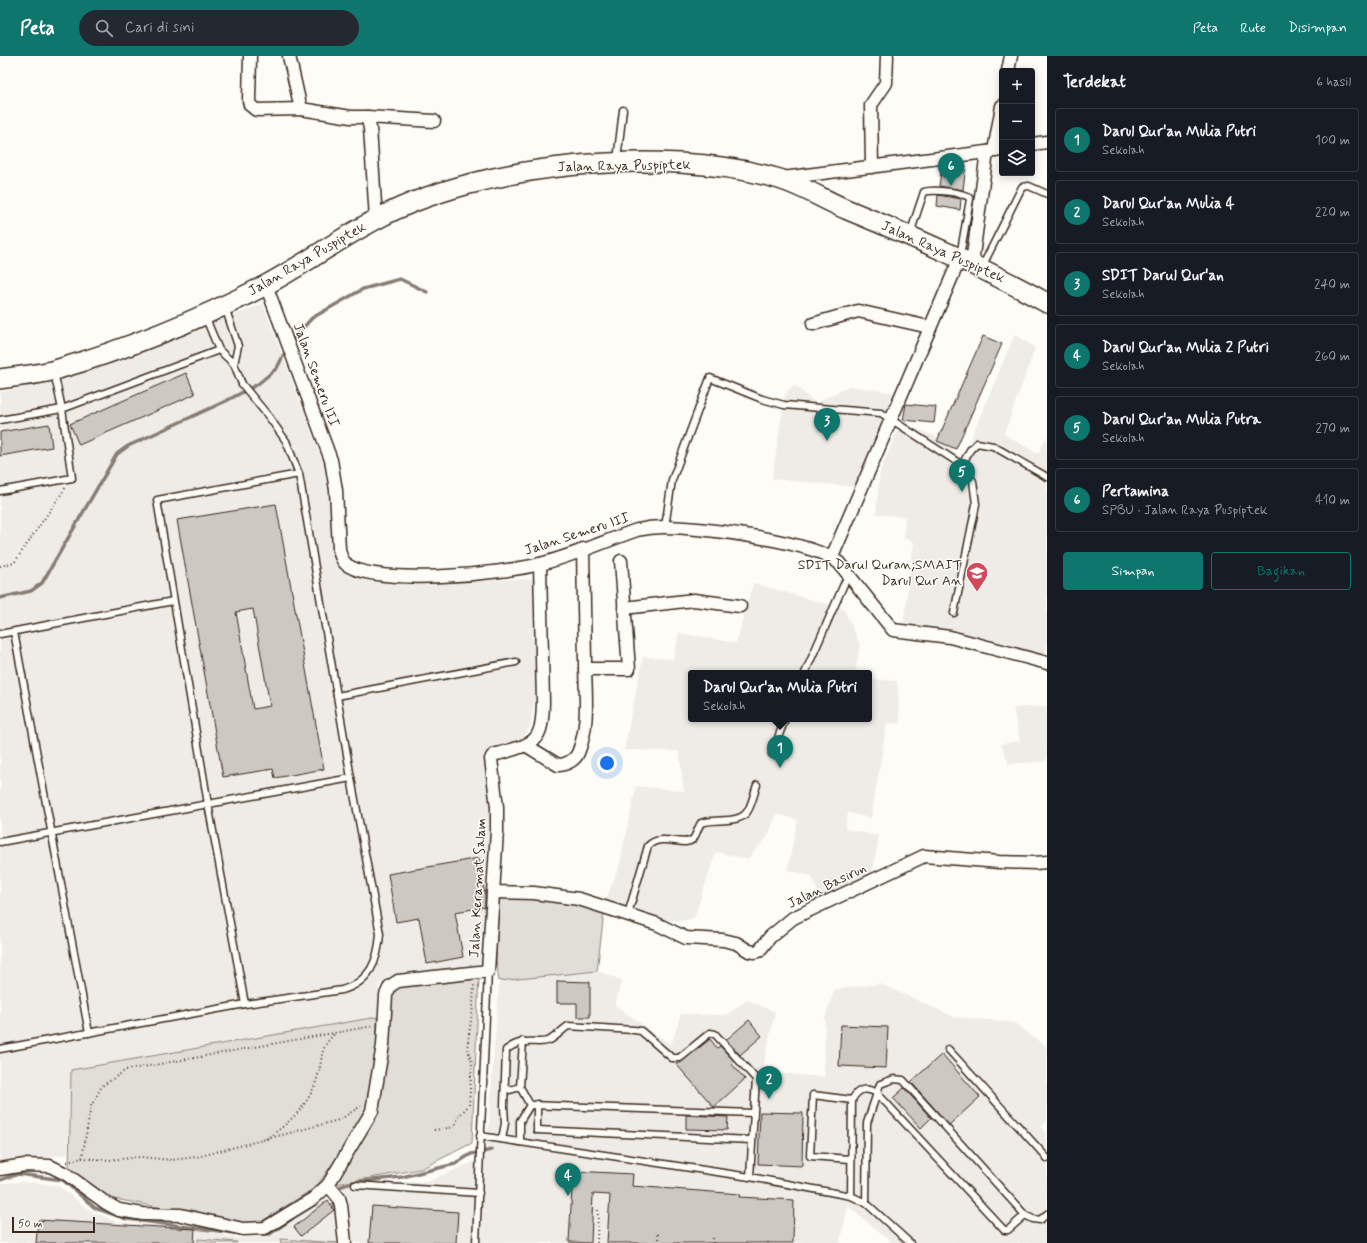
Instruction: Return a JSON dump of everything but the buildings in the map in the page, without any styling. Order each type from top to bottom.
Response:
[{"type":"main road","name":"Jalan Raya Puspiptek","points":[[0,379],[53,370],[138,341],[204,315],[266,285],[376,219],[416,201],[500,177],[570,166],[679,164],[721,166],[779,179],[846,209],[910,235],[971,263],[1047,303]]},
{"type":"street","points":[[250,56],[249,100],[252,108],[258,110],[301,109],[351,117],[434,121]]},
{"type":"street","points":[[289,56],[301,109]]},
{"type":"street","points":[[872,167],[871,105],[886,83],[887,56]]},
{"type":"street","points":[[1009,68],[1011,56]]},
{"type":"street","points":[[367,117],[370,128],[376,219]]},
{"type":"street","points":[[832,557],[929,327],[971,263],[999,123]]},
{"type":"street","points":[[1035,144],[1047,142]]},
{"type":"street","points":[[779,179],[994,151]]},
{"type":"street","name":"Jalan Semeru III","points":[[266,285],[331,460],[336,490],[339,549],[341,558],[347,564],[372,573],[454,576],[498,572],[540,564],[637,530],[665,527],[748,536],[812,550],[832,557],[893,630],[950,637],[1047,663]]},
{"type":"street","points":[[813,324],[858,311],[929,327]]},
{"type":"street","points":[[540,564],[542,722],[536,737],[528,746],[558,765],[569,762],[576,756],[584,732],[585,669],[583,549]]},
{"type":"street","points":[[585,669],[629,669],[620,561]]},
{"type":"street","points":[[624,608],[694,600],[740,606]]},
{"type":"street","name":"Jalan Keramat Salam","points":[[50,1166],[66,1174],[106,1203],[119,1210],[142,1214],[181,1215],[243,1228],[265,1228],[331,1189],[372,1111],[382,1052],[386,995],[390,986],[393,983],[488,971],[497,806],[491,759],[494,754],[528,746]]},
{"type":"street","name":"Jalan Basirun","points":[[493,892],[554,895],[579,899],[658,924],[686,938],[723,940],[736,943],[749,951],[755,952],[759,951],[770,937],[793,918],[924,856],[999,862],[1047,862]]},
{"type":"street","points":[[0,1169],[25,1165],[50,1166]]},
{"type":"street","points":[[331,1189],[341,1205],[345,1243]]},
{"type":"lane","points":[[616,164],[623,110]]},
{"type":"lane","points":[[971,263],[1022,187],[1029,186],[1047,194]]},
{"type":"lane","points":[[910,235],[924,192],[931,191],[964,194],[970,199],[971,263]]},
{"type":"lane","points":[[224,305],[238,346],[234,364]]},
{"type":"lane","points":[[0,1049],[245,1004],[354,986],[375,964],[379,949],[380,934],[351,778],[299,474],[286,441],[269,417],[242,384],[234,364],[219,350],[204,315]]},
{"type":"lane","points":[[0,420],[62,409],[219,350]]},
{"type":"lane","points":[[0,491],[72,478],[62,409],[53,370]]},
{"type":"lane","points":[[665,527],[672,480],[710,378],[762,399],[784,405],[881,413],[962,465],[973,481],[976,504],[954,613]]},
{"type":"lane","points":[[962,465],[977,443],[986,443],[1047,477]]},
{"type":"lane","points":[[245,1004],[208,804],[157,500],[299,474]]},
{"type":"lane","points":[[806,670],[848,575]]},
{"type":"lane","points":[[0,634],[173,601]]},
{"type":"lane","points":[[14,632],[89,1032]]},
{"type":"lane","points":[[337,696],[516,662]]},
{"type":"lane","points":[[772,754],[784,722]]},
{"type":"lane","points":[[0,842],[351,778]]},
{"type":"lane","points":[[628,914],[648,846],[652,842],[661,839],[688,842],[692,840],[701,823],[711,820],[733,821],[741,818],[747,813],[757,785]]},
{"type":"lane","points":[[476,1243],[488,971]]},
{"type":"lane","points":[[502,1139],[506,1123],[506,1050],[512,1045],[523,1041],[550,1040],[568,1026],[634,1030],[641,1031],[672,1058],[678,1058],[706,1034],[710,1033],[715,1034],[756,1079],[751,1140],[750,1178]]},
{"type":"lane","points":[[523,1041],[520,1087],[530,1105]]},
{"type":"lane","points":[[948,1048],[1047,1158]]},
{"type":"lane","points":[[866,1203],[867,1123],[880,1084],[894,1079],[903,1080],[1025,1215],[1033,1220],[1040,1220],[1047,1214]]},
{"type":"lane","points":[[505,1086],[510,1090],[520,1087]]},
{"type":"lane","points":[[851,1196],[850,1159],[852,1100],[856,1092],[863,1089],[871,1089],[877,1092],[1004,1230],[1008,1230],[1025,1215]]},
{"type":"lane","points":[[850,1159],[810,1156],[813,1095],[852,1100]]},
{"type":"lane","points":[[520,1142],[520,1121],[530,1105],[537,1104],[753,1113]]},
{"type":"lane","points":[[537,1104],[538,1130],[751,1140]]},
{"type":"lane","points":[[480,1136],[750,1178],[851,1196],[866,1203],[910,1243]]},
{"type":"lane","points":[[355,1185],[479,1193]]},
{"type":"path","points":[[0,566],[14,564],[72,478]]},
{"type":"path","points":[[434,1130],[455,1127],[458,1117],[469,1105],[472,1062],[467,1048],[473,1007],[474,973]]},
{"type":"path","points":[[82,1158],[91,1106],[102,1086],[126,1070],[384,1024]]},
{"type":"path","points":[[264,1140],[282,1128],[300,1111],[313,1092],[319,1074],[322,1052],[325,1044],[336,1032]]},
{"type":"path","points":[[50,1166],[82,1158],[109,1160],[141,1157],[171,1160],[197,1157],[338,1120],[363,1105]]},
{"type":"path","points":[[597,1243],[598,1207]]},
{"type":"path","points":[[658,1231],[658,1243]]},
{"type":"path","points":[[713,1235],[713,1243]]},
{"type":"shaded area","points":[[263,304],[330,481],[338,556],[352,575],[390,583],[534,579],[537,685],[530,728],[519,743],[483,755],[495,810],[485,960],[473,967],[390,977],[379,985],[377,1017],[71,1070],[68,1154],[0,1165],[0,392],[71,377]]},
{"type":"shaded area","points":[[1015,334],[1035,348],[1004,434],[1038,454],[1047,435],[1047,656],[959,635],[903,627],[914,542],[904,538],[905,517],[876,514],[880,471],[901,423],[935,436],[962,459]]},
{"type":"shaded area","points":[[794,385],[816,403],[849,386],[897,393],[855,487],[772,479],[785,394]]},
{"type":"shaded area","points":[[753,583],[844,609],[860,645],[856,670],[688,670],[688,722],[872,722],[872,679],[897,681],[900,724],[887,723],[871,818],[848,813],[845,829],[879,836],[872,874],[820,899],[812,876],[787,870],[798,820],[777,814],[768,836],[747,859],[716,852],[694,918],[680,921],[659,919],[605,902],[619,867],[636,786],[684,791],[679,751],[624,750],[643,657],[673,659],[679,633],[736,643]]},
{"type":"shaded area","points":[[1047,706],[1047,761],[1009,764],[1001,744],[1020,741],[1013,708]]},
{"type":"shaded area","points":[[499,896],[565,903],[604,913],[597,971],[499,981],[496,959]]},
{"type":"shaded area","points":[[597,971],[622,980],[615,1005],[671,1045],[681,1014],[726,1015],[747,1000],[775,1012],[762,1072],[824,1077],[825,1018],[835,989],[881,984],[954,1017],[1013,1022],[1047,1047],[1047,1121],[1041,1127],[1047,1133],[1047,1243],[892,1243],[848,1206],[840,1243],[349,1243],[342,1188],[351,1183],[427,1182],[475,1161],[487,1147],[499,981]]},
{"type":"shaded area","points":[[479,976],[472,1143],[421,1169],[336,1184],[340,1174],[367,1130],[390,996],[395,988]]},
{"type":"shaded area","points":[[377,1017],[377,1045],[369,1102],[355,1132],[316,1187],[256,1225],[109,1198],[69,1169],[71,1070]]},
{"type":"shaded area","points":[[32,1182],[59,1186],[91,1211],[117,1222],[194,1229],[237,1238],[273,1236],[325,1196],[337,1207],[342,1243],[0,1243],[0,1183]]},
{"type":"shaded area","points":[[198,1239],[237,1242],[237,1243],[198,1243]]},
{"type":"shaded area","points":[[281,1239],[337,1243],[280,1243]]},
{"type":"waterway","points":[[291,341],[312,318],[363,289],[400,279],[427,292]]},
{"type":"waterway","points":[[0,598],[31,591],[42,583],[117,454],[128,446],[226,401],[258,384],[277,368],[287,348]]},
{"type":"waterway","points":[[334,1189],[353,1182],[402,1177],[455,1164],[471,1154],[492,1150]]},
{"type":"waterway","points":[[0,1180],[18,1174],[63,1180],[95,1208],[127,1219],[234,1233]]},
{"type":"waterway","points":[[260,1234],[270,1234],[293,1218]]},
{"type":"place","name":"Pertamina","points":[[951,186]]},
{"type":"place","name":"SDIT Darul Qur'an","points":[[827,441]]},
{"type":"place","name":"Darul Qur'an Mulia Putra","points":[[962,492]]},
{"type":"place","name":"SDIT Darul Quran;SMAIT Darul Qur An","points":[[977,592]]},
{"type":"place","name":"Darul Qur'an Mulia Putri","points":[[780,768]]},
{"type":"place","name":"Darul Qur'an Mulia 4","points":[[769,1099]]},
{"type":"place","name":"Darul Qur'an Mulia 2 Putri","points":[[568,1196]]}]
